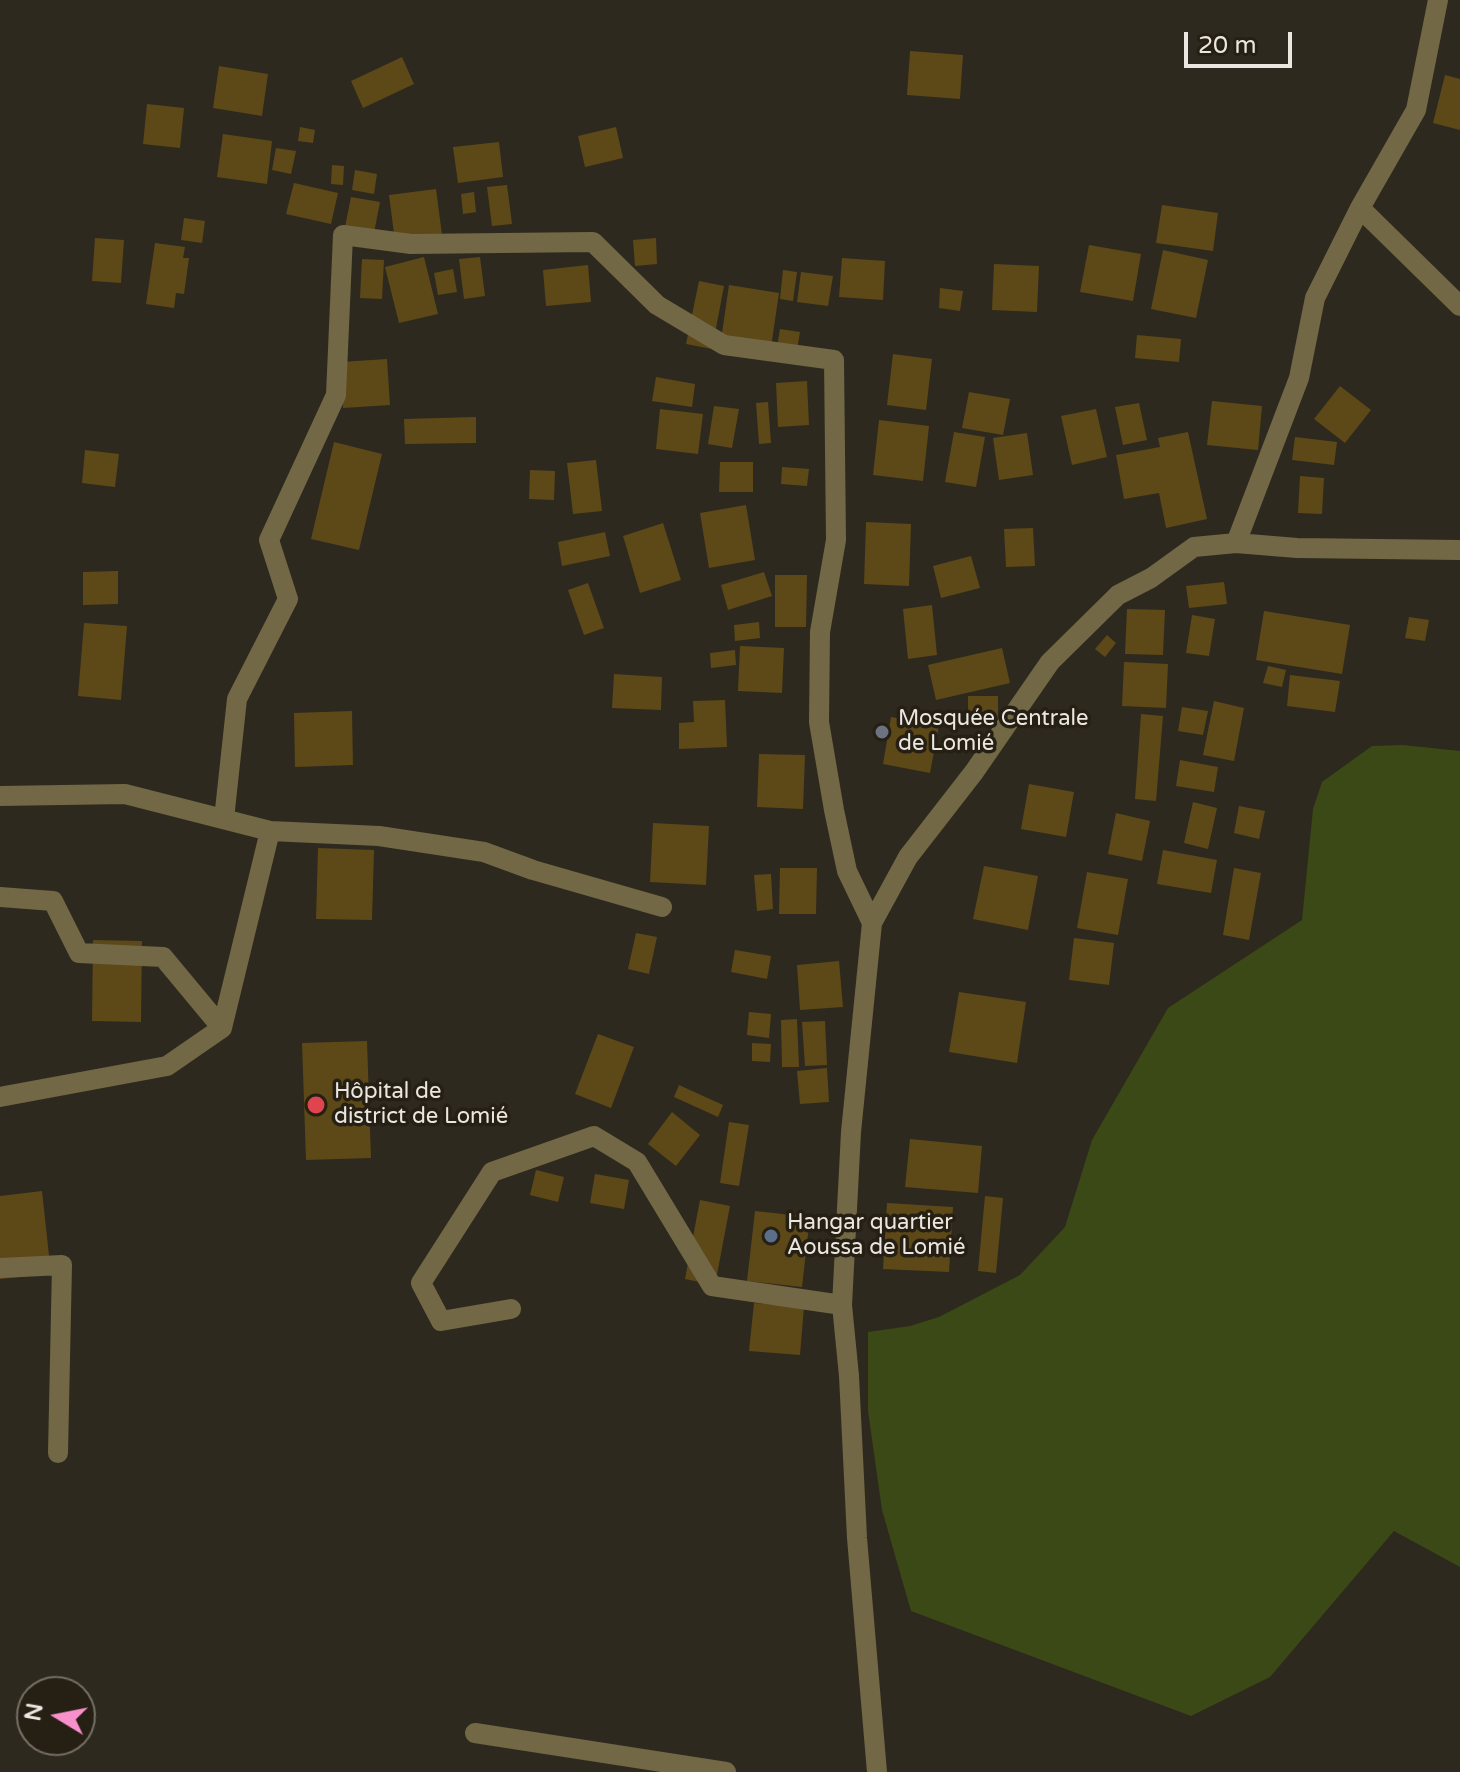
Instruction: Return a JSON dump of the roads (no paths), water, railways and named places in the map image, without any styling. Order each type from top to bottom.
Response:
[{"type":"street","points":[[1236,543],[1299,378],[1315,298],[1360,208],[1416,110],[1438,0]]},
{"type":"street","points":[[1360,208],[1460,306]]},
{"type":"street","points":[[224,819],[237,699],[288,599],[269,540],[336,395],[343,235],[411,244],[593,242],[657,305],[724,345],[834,360],[836,540],[820,632],[819,722],[847,871],[872,923]]},
{"type":"street","points":[[877,1772],[857,1538],[849,1376],[842,1305],[851,1132],[872,923],[908,857],[974,772],[1050,662],[1118,595],[1151,578],[1194,547],[1236,543],[1297,548],[1460,550]]},
{"type":"street","points":[[0,796],[125,794],[270,831],[379,836],[484,852],[533,870],[662,907]]},
{"type":"street","points":[[0,1097],[167,1066],[222,1028],[270,831]]},
{"type":"street","points":[[0,897],[53,901],[79,953],[163,957],[222,1028]]},
{"type":"street","points":[[511,1309],[441,1321],[421,1283],[492,1172],[594,1136],[637,1162],[712,1286],[842,1305]]},
{"type":"street","points":[[0,1268],[62,1265],[58,1453]]},
{"type":"street","points":[[475,1733],[726,1772]]},
{"type":"place","name":"Mosquée Centrale de Lomié","points":[[882,732]]},
{"type":"place","name":"Hôpital de district de Lomié","points":[[316,1105]]},
{"type":"place","name":"Hangar quartier Aoussa de Lomié","points":[[771,1236]]}]
